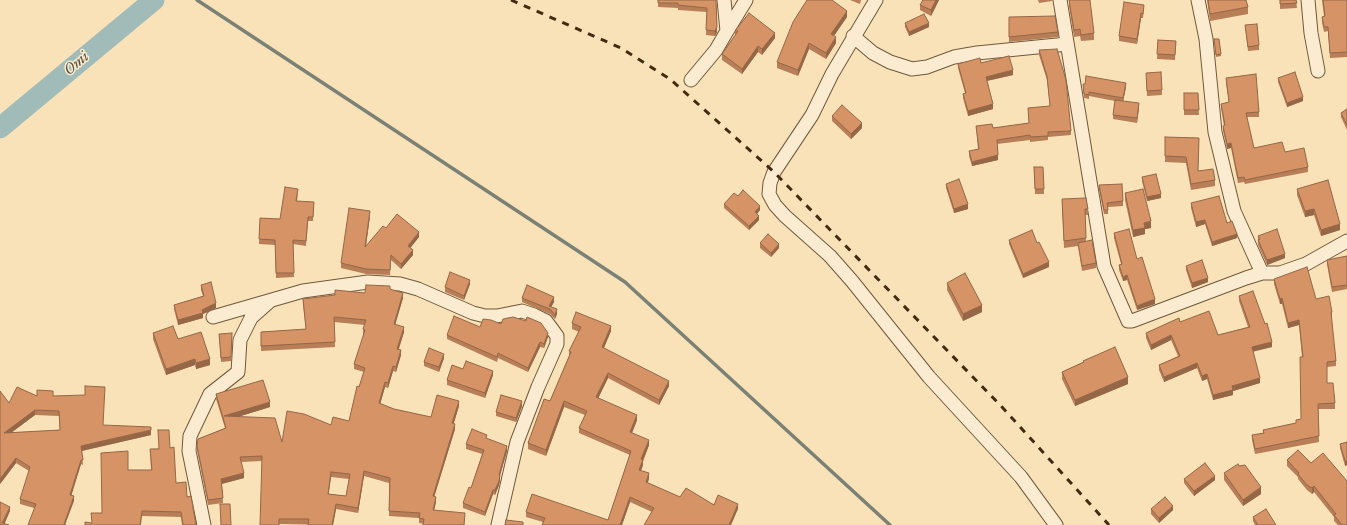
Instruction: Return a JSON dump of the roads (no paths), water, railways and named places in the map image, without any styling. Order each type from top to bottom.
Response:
[{"type":"street","points":[[724,0],[727,31]]},
{"type":"street","points":[[691,80],[716,50],[746,0]]},
{"type":"street","points":[[876,0],[853,36],[812,115],[774,172],[770,183],[769,194],[775,205],[785,216],[830,256],[861,290],[929,377],[1021,477],[1056,525]]},
{"type":"street","points":[[1060,0],[1104,266],[1128,321],[1132,321],[1262,273],[1280,273],[1306,264],[1347,241]]},
{"type":"street","points":[[1198,0],[1206,39],[1215,132],[1234,211],[1262,273]]},
{"type":"street","points":[[1308,0],[1311,33],[1318,71]]},
{"type":"street","points":[[853,36],[873,53],[890,62],[912,69],[927,67],[954,57],[978,52],[1067,44]]},
{"type":"street","points":[[214,317],[303,291],[368,282],[400,284],[418,289],[474,313],[485,316],[497,316],[522,311],[546,321],[557,336],[557,344],[538,386],[517,442],[498,525]]},
{"type":"street","points":[[204,525],[189,451],[190,436],[210,394],[238,372],[240,340],[251,318],[270,301]]},
{"type":"waterway","name":"Omi","points":[[0,128],[154,0]]},
{"type":"waterway","points":[[197,0],[625,282],[890,525]]},
{"type":"railway","points":[[511,0],[621,48],[670,79],[774,172],[1002,407],[1109,525]]}]
